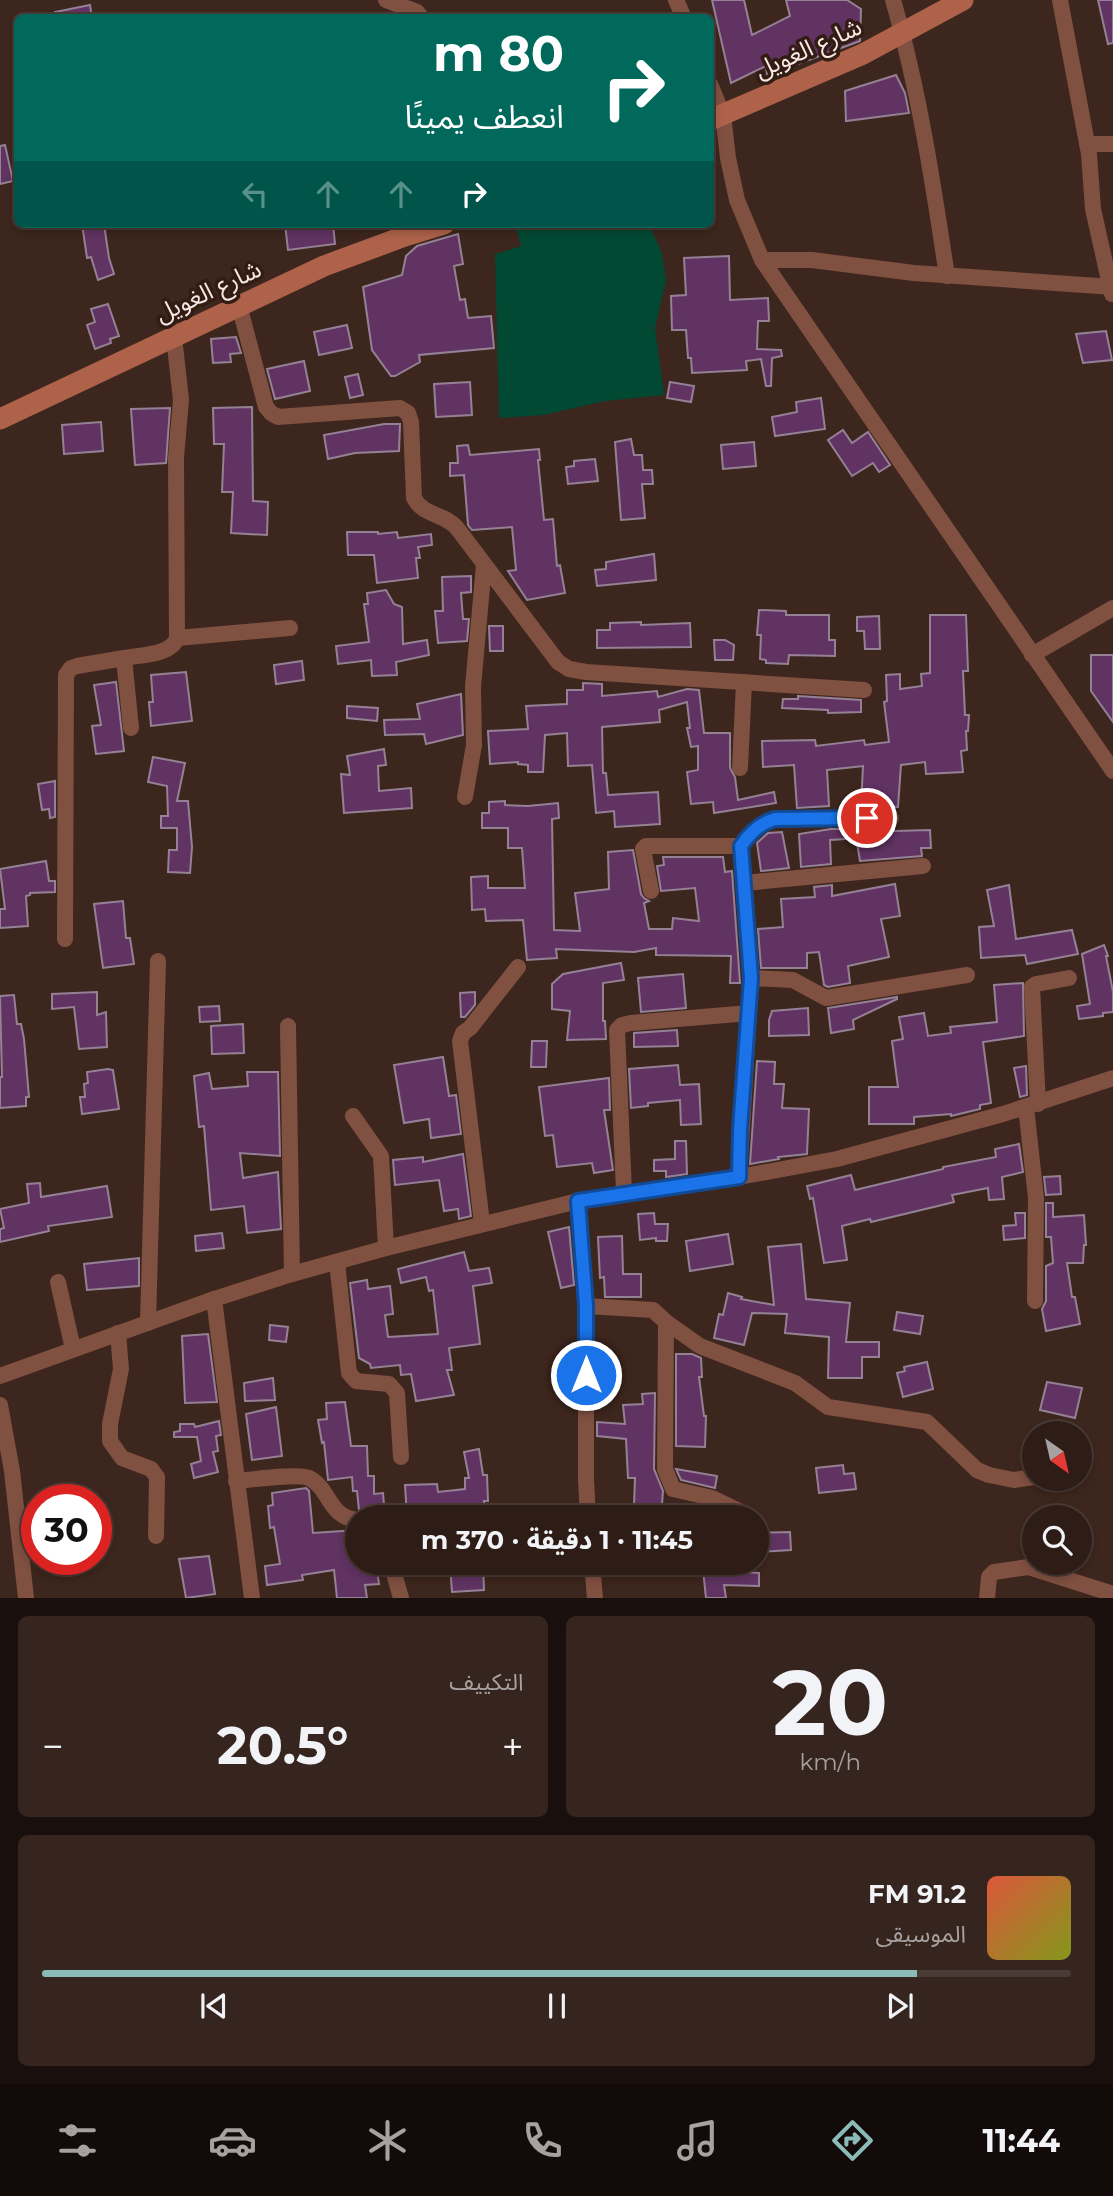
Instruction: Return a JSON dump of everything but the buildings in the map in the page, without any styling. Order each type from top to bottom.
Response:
[{"type":"street","points":[[386,0],[419,14]]},
{"type":"street","points":[[893,0],[903,32],[932,176],[947,276]]},
{"type":"street","name":"شارع الغويل","points":[[717,118],[863,54],[963,0]]},
{"type":"street","points":[[762,260],[812,260],[947,276],[1112,290],[1093,209],[1087,144],[1060,0]]},
{"type":"street","points":[[717,118],[737,200],[762,260],[1113,771]]},
{"type":"street","points":[[1087,144],[1113,144]]},
{"type":"street","name":"شارع الغويل","points":[[0,419],[324,266],[431,228]]},
{"type":"street","points":[[239,305],[266,407],[271,413],[278,417],[400,408],[408,413],[411,422],[414,498],[418,507],[450,521],[558,662],[569,669],[864,690]]},
{"type":"street","points":[[65,939],[66,675],[71,668],[77,666],[168,649],[175,645],[177,638],[176,457],[181,400],[174,337]]},
{"type":"street","points":[[465,797],[474,745],[473,687],[484,565]]},
{"type":"street","points":[[1032,655],[1113,608]]},
{"type":"street","points":[[177,638],[290,628]]},
{"type":"street","points":[[124,658],[131,729]]},
{"type":"street","points":[[740,768],[744,682]]},
{"type":"street","points":[[739,1177],[751,978],[741,846],[752,832],[775,819],[891,818]]},
{"type":"street","points":[[651,891],[643,849],[646,846],[741,846]]},
{"type":"street","points":[[744,883],[923,866]]},
{"type":"street","points":[[148,1323],[158,961]]},
{"type":"street","points":[[482,1223],[460,1041],[463,1033],[470,1028],[518,967]]},
{"type":"street","points":[[751,978],[793,980],[826,998],[967,975]]},
{"type":"street","points":[[1035,1301],[1032,987],[1069,978]]},
{"type":"street","points":[[624,1192],[617,1030],[622,1025],[631,1023],[749,1013]]},
{"type":"street","points":[[288,1026],[292,1274]]},
{"type":"street","points":[[0,1376],[214,1299],[386,1248],[482,1223],[624,1192],[739,1177],[837,1160],[1032,1105],[1113,1078]]},
{"type":"street","points":[[354,1116],[381,1156],[386,1248]]},
{"type":"street","points":[[578,1201],[586,1306],[587,1505]]},
{"type":"street","points":[[337,1262],[348,1373],[356,1381],[389,1384],[397,1393],[401,1457]]},
{"type":"street","points":[[58,1282],[72,1349]]},
{"type":"street","points":[[214,1299],[251,1598]]},
{"type":"street","points":[[586,1306],[653,1310],[707,1350],[751,1364],[795,1383],[828,1407],[929,1423],[977,1470],[1014,1480],[1022,1479]]},
{"type":"street","points":[[666,1322],[665,1469],[669,1483],[673,1489],[712,1498],[727,1505]]},
{"type":"street","points":[[118,1333],[121,1369],[110,1424],[110,1441],[122,1458],[150,1469],[157,1477],[156,1536]]},
{"type":"street","points":[[0,1405],[12,1471],[26,1598]]},
{"type":"street","points":[[236,1481],[303,1476],[316,1483],[345,1519]]},
{"type":"street","points":[[987,1598],[989,1577],[994,1572],[1028,1567],[1113,1594]]},
{"type":"street","points":[[394,1575],[401,1598]]},
{"type":"street","points":[[593,1575],[595,1598]]},
{"type":"green space","points":[[516,228],[651,228],[662,254],[666,280],[655,328],[664,395],[605,401],[544,415],[499,418],[495,254],[521,246]]},
{"type":"route","points":[[586,1375],[586,1306],[578,1201],[624,1192],[739,1177],[751,978],[741,846],[752,832],[775,819],[867,818]]}]
